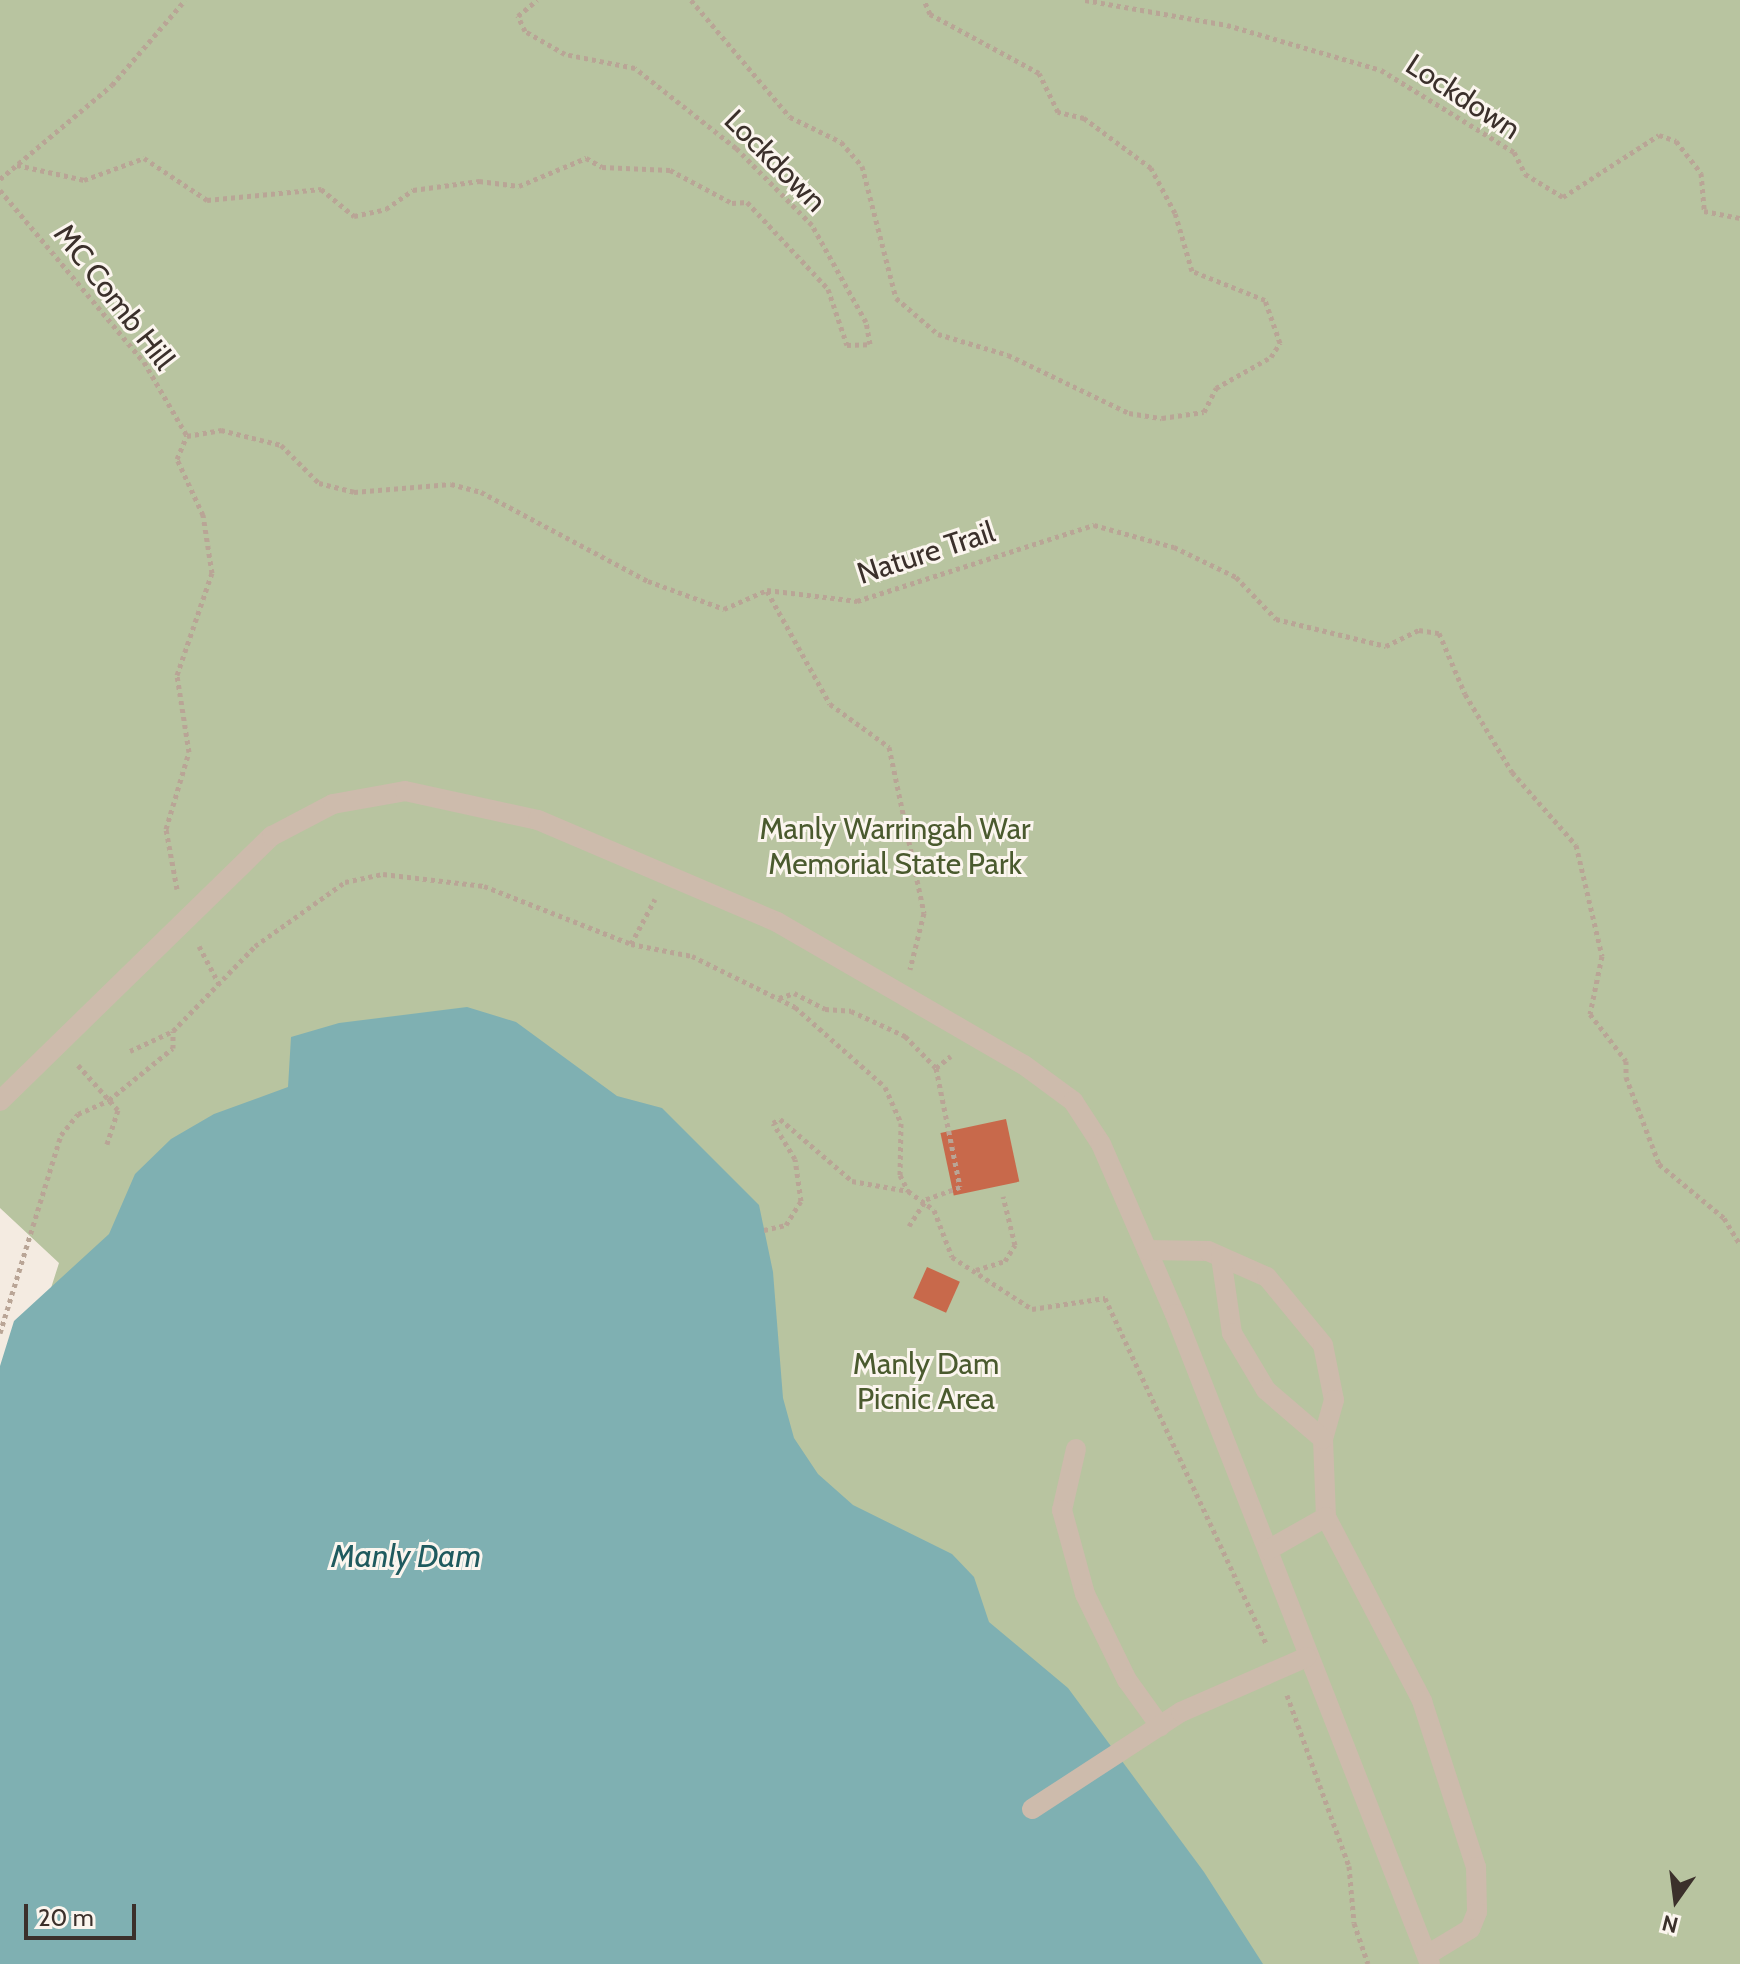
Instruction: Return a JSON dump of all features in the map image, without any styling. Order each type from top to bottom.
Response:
[{"type":"lane","points":[[0,1101],[61,1047],[272,836],[333,804],[405,791],[538,820],[666,878],[777,922],[1024,1065],[1073,1101],[1101,1144],[1268,1550],[1307,1657],[1428,1960],[1470,1929],[1477,1912],[1476,1867],[1422,1701],[1326,1517],[1323,1439],[1334,1400],[1323,1345],[1267,1277],[1221,1257],[1147,1250]]},
{"type":"lane","points":[[1221,1257],[1232,1333],[1266,1390],[1323,1439]]},
{"type":"lane","points":[[1076,1449],[1062,1510],[1085,1594],[1127,1680],[1160,1726]]},
{"type":"lane","points":[[1268,1550],[1326,1517]]},
{"type":"lane","points":[[1032,1809],[1160,1726],[1307,1657]]},
{"type":"path","points":[[0,179],[112,85],[185,0]]},
{"type":"path","name":"Lockdown","points":[[17,165],[84,180],[144,158],[207,200],[321,189],[354,216],[386,209],[413,190],[479,181],[519,186],[586,158],[602,167],[670,170],[732,203],[747,202],[828,289],[847,345],[870,344],[866,322],[812,225],[736,148],[635,68],[565,54],[525,31],[518,16],[537,0]]},
{"type":"path","name":"Lockdown","points":[[691,0],[790,117],[841,142],[862,166],[896,298],[938,334],[1008,355],[1129,413],[1162,418],[1204,412],[1216,388],[1271,357],[1280,343],[1265,300],[1192,271],[1175,213],[1151,168],[1084,118],[1058,112],[1039,73],[930,14],[924,0]]},
{"type":"path","name":"Lockdown","points":[[1085,0],[1227,25],[1381,70],[1514,152],[1525,174],[1563,197],[1659,135],[1676,141],[1701,173],[1704,211],[1740,218]]},
{"type":"path","name":"MC Comb Hill","points":[[0,190],[144,362],[187,436]]},
{"type":"path","points":[[173,877],[166,829],[189,752],[177,675],[212,573],[203,515],[177,459],[187,436],[221,430],[281,445],[319,483],[354,492],[451,484],[481,492],[648,581],[724,609],[767,590],[830,704],[889,747],[924,913],[909,973]]},
{"type":"path","name":"Nature Trail","points":[[767,590],[857,601],[1094,525],[1174,547],[1236,577],[1276,619],[1386,646],[1419,630],[1439,633],[1512,772],[1576,845],[1602,956],[1590,1014],[1626,1061],[1626,1077],[1659,1164],[1724,1218],[1740,1245]]},
{"type":"path","points":[[130,1051],[173,1031],[255,946],[345,882],[383,874],[484,886],[631,944],[692,956],[778,998],[885,1087],[901,1123],[900,1175],[908,1191]]},
{"type":"path","points":[[631,944],[666,878]]},
{"type":"path","points":[[186,921],[219,984]]},
{"type":"path","points":[[778,998],[794,993],[825,1009],[851,1011],[905,1036],[936,1068],[960,1187],[925,1200],[909,1226]]},
{"type":"path","points":[[0,1333],[61,1135],[78,1114],[109,1100],[173,1048],[173,1031]]},
{"type":"path","points":[[61,1047],[118,1110],[107,1144]]},
{"type":"path","points":[[764,1230],[786,1225],[801,1201],[795,1159],[773,1123],[780,1119],[852,1181],[908,1191],[925,1200],[952,1257],[1032,1309],[1105,1298],[1237,1571],[1277,1671],[1349,1866],[1354,1923],[1368,1964]]},
{"type":"path","points":[[975,1270],[1005,1261],[1015,1245],[1003,1196]]},
{"type":"green space","name":"Manly Warringah War Memorial State Park","points":[[0,0],[1740,0],[1740,1964],[0,1964],[0,1448],[59,1263],[0,1208]]},
{"type":"water","name":"Manly Dam","points":[[467,1007],[516,1022],[617,1096],[662,1108],[759,1205],[773,1272],[783,1398],[794,1438],[818,1474],[853,1505],[952,1554],[974,1577],[989,1622],[1068,1688],[1204,1872],[1263,1964],[0,1964],[0,1366],[14,1321],[109,1234],[135,1174],[171,1139],[214,1114],[288,1087],[291,1037],[339,1023]]},
{"type":"building","points":[[1006,1119],[1019,1182],[954,1196],[940,1133]]},
{"type":"building","points":[[927,1267],[960,1282],[946,1313],[913,1298]]},
{"type":"park label","name":"Manly Dam Picnic Area","points":[[926,1381]]}]
